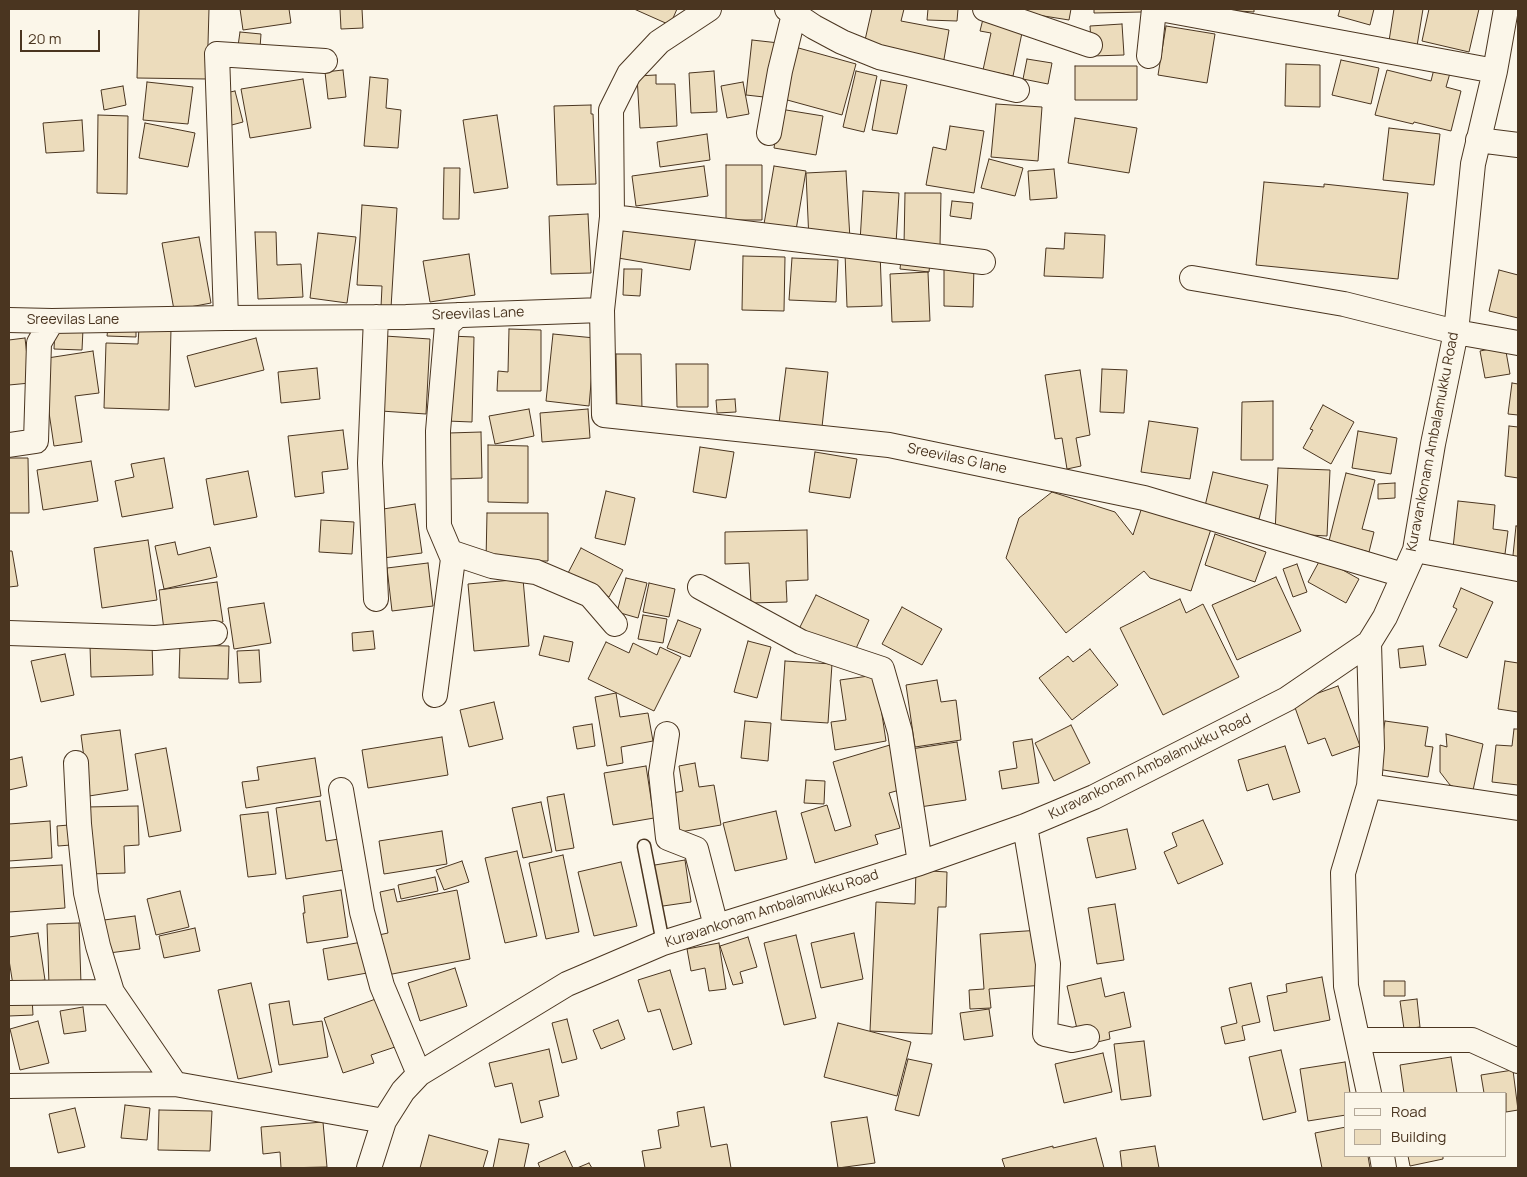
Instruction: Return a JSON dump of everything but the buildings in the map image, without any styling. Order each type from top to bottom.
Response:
[{"type":"street","points":[[602,310],[612,217],[611,110],[629,74],[659,42],[709,9]]},
{"type":"street","points":[[985,9],[1090,44]]},
{"type":"street","points":[[1149,56],[1154,9]]},
{"type":"street","points":[[1160,9],[1495,71]]},
{"type":"street","name":"Kuravankonam Ambalamukku Road","points":[[376,1166],[384,1121],[403,1091],[419,1074],[567,984],[663,943],[920,863],[1025,826],[1094,797],[1287,699],[1369,643],[1385,617],[1415,550],[1433,444],[1456,332],[1473,164],[1495,71],[1506,9]]},
{"type":"street","points":[[769,133],[790,11],[814,28],[879,57],[1017,90]]},
{"type":"street","points":[[226,318],[217,54],[325,61]]},
{"type":"street","points":[[1478,140],[1518,145]]},
{"type":"street","points":[[612,217],[983,262]]},
{"type":"street","points":[[1192,278],[1344,304],[1456,332],[1518,343]]},
{"type":"street","name":"Sreevilas Lane","points":[[9,320],[376,317],[602,310]]},
{"type":"street","name":"Sreevilas G lane","points":[[602,310],[604,415],[889,445],[1144,498],[1403,574]]},
{"type":"street","points":[[435,695],[453,559],[439,526],[438,431],[447,325],[458,315]]},
{"type":"street","points":[[376,317],[370,462],[376,598]]},
{"type":"street","points":[[9,445],[36,441],[39,343],[52,321]]},
{"type":"street","points":[[1415,550],[1518,569]]},
{"type":"street","points":[[450,552],[492,566],[536,572],[581,591],[590,595],[615,624]]},
{"type":"street","points":[[700,587],[801,642],[882,669],[900,732],[920,863]]},
{"type":"street","points":[[9,633],[155,638],[215,633]]},
{"type":"street","points":[[1369,643],[1372,748],[1369,786],[1343,873],[1346,986],[1369,1092]]},
{"type":"street","points":[[667,734],[661,773],[668,838],[696,849],[716,926]]},
{"type":"street","points":[[76,763],[79,824],[86,893],[98,946],[112,992],[176,1084]]},
{"type":"street","points":[[1369,786],[1518,808]]},
{"type":"street","points":[[341,790],[362,912],[382,986],[419,1074]]},
{"type":"street","points":[[1025,826],[1048,964],[1045,1034],[1072,1040],[1086,1037]]},
{"type":"street","points":[[9,993],[112,992]]},
{"type":"street","points":[[1358,1040],[1472,1040],[1518,1061]]},
{"type":"street","points":[[9,1086],[176,1084],[384,1121]]},
{"type":"lane","points":[[644,846],[663,943]]}]
